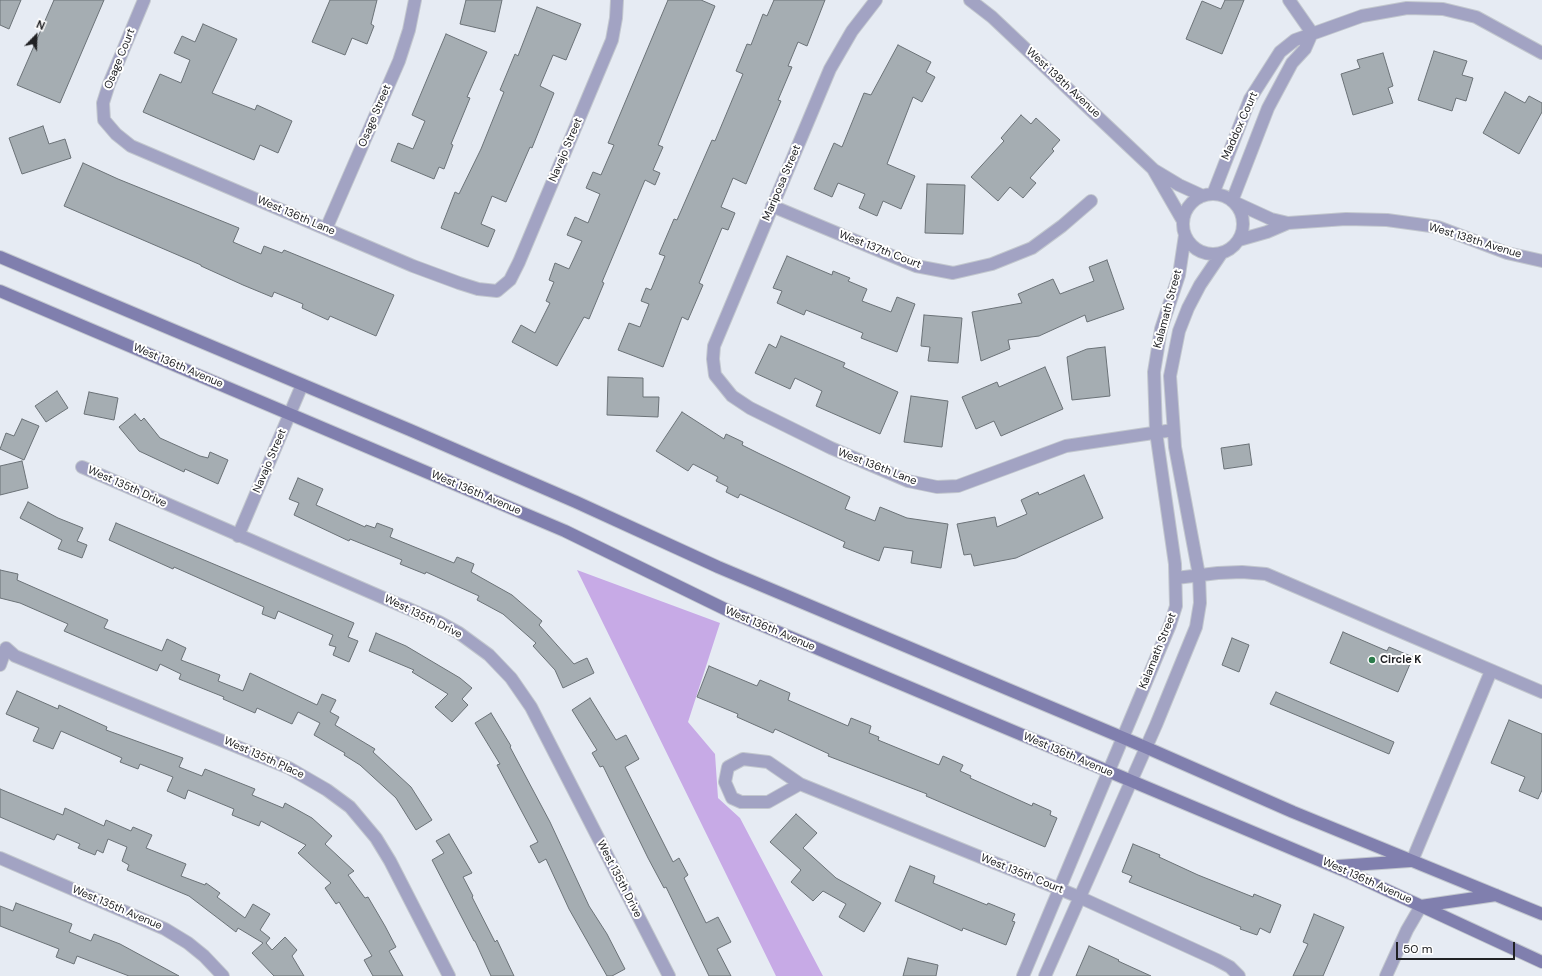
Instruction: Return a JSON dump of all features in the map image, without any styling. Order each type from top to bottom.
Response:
[{"type":"main road","points":[[0,257],[576,502],[712,564],[1145,747],[1293,812],[1542,914]]},
{"type":"main road","name":"West 136th Avenue","points":[[0,291],[565,531],[733,613],[1335,866],[1542,962]]},
{"type":"main road","points":[[1335,866],[1412,861]]},
{"type":"main road","points":[[1421,906],[1497,895]]},
{"type":"street","name":"Osage Court","points":[[104,120],[103,102],[144,0]]},
{"type":"street","name":"Osage Street","points":[[326,229],[399,60],[409,30],[415,0]]},
{"type":"street","name":"Navajo Street","points":[[497,291],[510,280],[519,262],[609,47],[616,18],[617,0]]},
{"type":"street","name":"Mariposa Street","points":[[715,375],[713,360],[714,346],[830,69],[852,31],[876,0]]},
{"type":"street","name":"West 138th Avenue","points":[[970,0],[992,17],[1153,170],[1179,185],[1208,195]]},
{"type":"street","points":[[1289,0],[1312,33]]},
{"type":"street","name":"Maddox Court","points":[[1208,195],[1250,99],[1280,52],[1294,40],[1362,16],[1407,8],[1443,9],[1476,18],[1542,53]]},
{"type":"street","name":"Maddox Court","points":[[1233,201],[1268,108],[1292,63],[1305,49],[1312,33]]},
{"type":"street","name":"West 136th Lane","points":[[104,120],[131,146],[326,229],[459,283],[478,289],[497,291]]},
{"type":"street","name":"West 138th Avenue","points":[[1153,170],[1184,221]]},
{"type":"street","points":[[1208,195],[1223,196],[1233,201],[1242,216],[1243,232],[1239,240],[1230,250],[1221,254],[1212,254],[1200,251],[1190,243],[1185,235],[1184,221],[1185,213],[1190,206],[1208,195]]},
{"type":"street","name":"West 137th Court","points":[[772,206],[916,266],[953,273],[992,264],[1032,248],[1062,226],[1091,201]]},
{"type":"street","name":"West 138th Avenue","points":[[1233,201],[1271,219],[1288,223],[1346,219],[1387,220],[1438,227],[1507,253],[1542,261]]},
{"type":"street","name":"West 138th Avenue","points":[[1239,240],[1267,232],[1288,223]]},
{"type":"street","name":"Kalamath Street","points":[[1023,976],[1170,625],[1176,606],[1176,578],[1156,432],[1154,372],[1157,349],[1179,275],[1185,235]]},
{"type":"street","name":"Kalamath Street","points":[[1045,976],[1196,627],[1200,603],[1199,575],[1173,430],[1170,376],[1179,331],[1200,285],[1221,254]]},
{"type":"street","name":"West 136th Lane","points":[[715,375],[732,396],[770,418],[830,448],[908,481],[937,487],[958,486],[1066,446],[1173,430]]},
{"type":"street","name":"Navajo Street","points":[[238,536],[302,385]]},
{"type":"street","name":"West 135th Drive","points":[[82,467],[439,622],[474,644],[507,673],[522,692],[531,707],[669,976]]},
{"type":"street","points":[[1176,578],[1242,572],[1266,574],[1542,692]]},
{"type":"street","name":"West 135th Place","points":[[1,664],[6,648],[15,656],[289,768],[328,790],[350,808],[376,838],[390,861],[449,976]]},
{"type":"street","points":[[1412,861],[1491,670]]},
{"type":"street","name":"West 135th Court","points":[[800,784],[768,802],[741,802],[732,798],[726,782],[728,767],[743,759],[768,762],[800,784],[1079,897],[1217,960],[1230,967],[1238,976]]},
{"type":"street","name":"West 135th Avenue","points":[[0,858],[165,928],[199,952],[223,976]]},
{"type":"street","points":[[1386,976],[1407,930],[1421,906]]},
{"type":"shaded area","points":[[577,570],[720,623],[688,722],[715,754],[718,798],[740,818],[823,976],[776,976]]},
{"type":"building","points":[[0,0],[21,0],[9,29],[0,25]]},
{"type":"building","points":[[54,0],[104,0],[60,103],[17,85]]},
{"type":"building","points":[[330,0],[377,0],[371,24],[374,26],[367,44],[352,38],[345,55],[312,42]]},
{"type":"building","points":[[466,0],[502,0],[495,32],[460,24]]},
{"type":"building","points":[[668,0],[701,0],[715,6],[658,145],[663,147],[653,170],[660,173],[655,185],[645,180],[602,282],[604,283],[589,319],[584,317],[557,366],[512,342],[521,325],[535,333],[550,303],[546,301],[554,282],[549,280],[555,263],[569,269],[582,241],[567,235],[575,217],[588,223],[600,194],[586,188],[593,172],[601,175],[614,145],[608,143]]},
{"type":"building","points":[[774,0],[825,0],[807,46],[798,42],[788,66],[792,67],[778,100],[781,101],[746,184],[733,178],[721,207],[735,213],[728,230],[722,228],[699,283],[703,285],[688,320],[682,317],[663,367],[618,350],[629,323],[640,327],[649,304],[641,301],[646,288],[651,290],[665,256],[659,254],[674,219],[677,220],[712,140],[715,141],[743,74],[736,71],[747,44],[751,45],[763,14],[767,16]]},
{"type":"building","points":[[1225,0],[1244,0],[1222,54],[1186,39],[1202,1],[1221,9]]},
{"type":"building","points":[[537,7],[581,24],[566,60],[553,55],[540,86],[554,93],[532,148],[530,147],[506,202],[492,196],[481,224],[495,230],[488,247],[441,228],[455,192],[459,194],[481,149],[504,92],[500,90],[515,54],[518,56]]},
{"type":"building","points":[[203,24],[237,39],[212,93],[255,110],[257,105],[292,121],[278,153],[260,145],[254,160],[143,112],[160,74],[181,83],[190,60],[174,53],[182,36],[195,42]]},
{"type":"building","points":[[446,34],[487,52],[467,97],[470,98],[451,144],[453,145],[444,169],[439,167],[434,179],[391,161],[398,143],[413,149],[425,121],[412,115]]},
{"type":"building","points":[[898,45],[931,62],[926,72],[935,77],[922,102],[913,97],[887,164],[915,176],[901,209],[883,201],[877,216],[859,208],[865,194],[838,183],[832,197],[814,189],[834,143],[842,147],[864,93],[871,95]]},
{"type":"building","points":[[1434,51],[1467,61],[1462,75],[1473,78],[1466,101],[1456,98],[1452,111],[1418,100]]},
{"type":"building","points":[[1383,53],[1393,86],[1388,88],[1393,103],[1353,115],[1341,74],[1360,68],[1357,60]]},
{"type":"building","points":[[1505,92],[1525,103],[1529,96],[1542,103],[1542,112],[1519,154],[1483,133]]},
{"type":"building","points":[[1021,115],[1031,124],[1036,118],[1060,140],[1052,149],[1054,151],[1030,178],[1036,183],[1023,198],[1010,187],[998,201],[971,177],[1004,141],[1001,138]]},
{"type":"building","points":[[43,126],[49,144],[65,139],[71,158],[22,174],[9,138]]},
{"type":"building","points":[[83,163],[118,179],[239,228],[233,242],[261,254],[264,246],[282,253],[284,250],[394,295],[376,336],[330,316],[328,320],[302,308],[303,304],[274,292],[272,297],[243,285],[201,265],[64,206]]},
{"type":"building","points":[[927,184],[965,185],[963,234],[925,233]]},
{"type":"building","points":[[787,256],[832,275],[833,271],[850,278],[848,281],[867,289],[862,301],[891,312],[897,297],[915,304],[897,352],[861,338],[863,333],[806,310],[804,315],[777,303],[782,291],[773,288]]},
{"type":"building","points":[[1107,260],[1124,309],[1087,322],[1085,315],[1039,336],[1008,340],[1010,349],[981,361],[972,312],[1022,303],[1018,294],[1053,279],[1060,294],[1094,281],[1089,267]]},
{"type":"building","points":[[924,315],[962,318],[958,363],[928,361],[930,347],[921,346]]},
{"type":"building","points":[[781,336],[845,363],[843,367],[898,392],[880,434],[816,406],[822,391],[795,378],[790,389],[755,373],[769,344],[776,348]]},
{"type":"building","points":[[1105,347],[1110,396],[1072,400],[1067,357],[1087,349]]},
{"type":"building","points":[[1045,367],[1063,409],[1001,436],[994,421],[976,429],[962,397],[997,382],[999,387]]},
{"type":"building","points":[[608,377],[643,378],[643,397],[659,397],[658,417],[607,415]]},
{"type":"building","points":[[57,391],[68,408],[46,422],[35,406]]},
{"type":"building","points":[[89,392],[118,398],[114,420],[84,414]]},
{"type":"building","points":[[911,396],[948,401],[942,447],[904,442]]},
{"type":"building","points":[[682,412],[724,439],[726,434],[743,442],[742,445],[850,497],[845,509],[875,521],[880,507],[907,518],[948,524],[941,568],[911,563],[913,551],[884,547],[879,561],[843,547],[845,542],[740,494],[738,498],[726,492],[728,487],[716,481],[718,477],[693,464],[688,471],[656,451]]},
{"type":"building","points":[[135,414],[141,421],[144,418],[160,438],[200,456],[208,458],[210,452],[228,460],[218,484],[185,469],[184,472],[139,451],[119,427]]},
{"type":"building","points":[[22,419],[39,426],[24,460],[0,449],[6,433],[14,436]]},
{"type":"building","points":[[1249,444],[1252,465],[1224,469],[1221,448]]},
{"type":"building","points":[[22,461],[28,488],[0,495],[0,466]]},
{"type":"building","points":[[1084,475],[1103,518],[1016,558],[974,566],[971,554],[964,555],[957,524],[995,517],[997,527],[1027,514],[1021,500],[1038,492],[1039,495]]},
{"type":"building","points":[[298,478],[323,489],[316,505],[365,527],[366,525],[375,528],[377,523],[393,529],[390,537],[454,563],[457,557],[474,564],[471,572],[512,595],[542,621],[539,625],[574,664],[587,658],[594,673],[563,688],[555,670],[533,646],[536,643],[503,614],[477,600],[479,596],[426,572],[425,574],[400,564],[402,560],[350,539],[349,541],[294,515],[299,503],[289,499]]},
{"type":"building","points":[[28,502],[58,518],[83,528],[77,541],[87,545],[82,558],[58,549],[62,540],[20,518]]},
{"type":"building","points":[[116,523],[354,623],[348,637],[358,641],[349,662],[333,655],[336,647],[329,645],[333,635],[278,611],[275,619],[262,614],[264,607],[174,567],[173,569],[109,540]]},
{"type":"building","points":[[0,570],[18,574],[17,580],[108,620],[104,628],[162,651],[167,639],[186,648],[181,660],[220,675],[218,681],[243,691],[250,673],[317,705],[322,694],[336,700],[330,712],[339,717],[335,725],[375,749],[373,752],[411,787],[432,820],[416,830],[396,798],[360,765],[344,755],[345,753],[314,735],[320,723],[298,712],[292,724],[257,708],[255,713],[223,699],[224,697],[179,679],[181,674],[160,664],[157,671],[64,631],[68,624],[20,603],[0,598]]},
{"type":"building","name":"Circle K","points":[[1343,632],[1387,651],[1389,647],[1413,657],[1398,692],[1330,663]]},
{"type":"building","points":[[376,633],[406,646],[460,678],[472,688],[462,699],[468,705],[452,722],[435,707],[448,694],[412,672],[414,670],[369,651]]},
{"type":"building","points":[[1232,638],[1249,645],[1239,672],[1222,665]]},
{"type":"building","points":[[709,666],[757,686],[760,680],[790,693],[788,700],[848,726],[851,718],[871,726],[869,733],[879,737],[878,740],[939,765],[943,756],[963,765],[960,771],[971,776],[970,778],[1032,806],[1033,803],[1051,811],[1050,815],[1057,818],[1045,847],[926,796],[927,794],[828,756],[829,754],[775,729],[773,733],[737,717],[738,714],[697,697]]},
{"type":"building","points":[[17,691],[58,709],[59,705],[107,727],[106,730],[183,758],[179,767],[202,776],[205,769],[255,789],[252,795],[283,808],[285,803],[312,818],[332,836],[325,844],[354,871],[348,875],[365,898],[368,897],[385,926],[396,947],[389,951],[403,976],[373,976],[364,960],[372,956],[339,902],[336,904],[325,888],[331,883],[298,853],[306,845],[261,821],[259,826],[232,815],[234,809],[188,790],[185,799],[167,791],[173,777],[140,764],[138,769],[120,762],[122,758],[61,731],[53,749],[33,741],[39,728],[6,714]]},
{"type":"building","points":[[1276,692],[1394,742],[1389,754],[1270,704]]},
{"type":"building","points":[[590,698],[616,740],[626,735],[639,759],[625,767],[673,862],[679,858],[688,875],[684,878],[706,923],[718,917],[731,942],[717,949],[731,976],[709,976],[666,887],[664,888],[648,858],[603,766],[600,767],[592,753],[597,750],[572,710]]},
{"type":"building","points":[[491,713],[511,746],[510,747],[550,822],[589,906],[607,934],[625,969],[612,976],[607,976],[569,909],[546,859],[539,863],[530,846],[538,842],[497,765],[500,764],[475,723]]},
{"type":"building","points":[[1509,720],[1542,734],[1542,790],[1538,799],[1519,791],[1525,777],[1491,763]]},
{"type":"building","points":[[0,789],[63,815],[65,808],[104,826],[106,820],[131,831],[133,827],[152,835],[146,848],[186,864],[181,876],[205,885],[206,883],[220,893],[217,897],[245,918],[253,904],[270,914],[260,930],[270,938],[266,943],[272,950],[285,937],[297,950],[292,956],[304,976],[274,976],[252,953],[263,943],[238,928],[236,932],[189,896],[127,870],[129,865],[122,861],[127,847],[108,839],[103,853],[97,850],[95,855],[78,848],[80,844],[57,834],[54,840],[0,817]]},
{"type":"building","points":[[796,814],[817,833],[803,848],[836,878],[881,903],[864,932],[839,917],[846,904],[823,891],[813,901],[791,882],[801,870],[770,842]]},
{"type":"building","points":[[449,834],[472,873],[463,877],[473,896],[472,897],[495,942],[497,940],[514,976],[491,976],[475,941],[432,860],[444,853],[436,841]]},
{"type":"building","points":[[1133,844],[1160,855],[1159,857],[1198,875],[1253,897],[1254,894],[1281,905],[1270,933],[1260,928],[1257,935],[1240,929],[1241,927],[1129,882],[1132,876],[1122,872]]},
{"type":"building","points":[[910,866],[935,876],[933,883],[987,905],[988,903],[1015,914],[1012,921],[1015,922],[1006,945],[963,928],[962,931],[895,901]]},
{"type":"building","points":[[16,903],[72,924],[69,932],[91,941],[94,934],[120,944],[179,976],[129,976],[77,956],[74,964],[56,957],[59,949],[0,926],[0,906],[13,911]]},
{"type":"building","points":[[1314,914],[1344,927],[1323,976],[1293,976],[1308,944],[1303,942]]},
{"type":"building","points":[[1089,946],[1119,960],[1118,961],[1151,976],[1076,976]]},
{"type":"building","points":[[908,958],[938,965],[936,976],[903,976]]},
{"type":"place","name":"Circle K","points":[[1372,660]]}]
